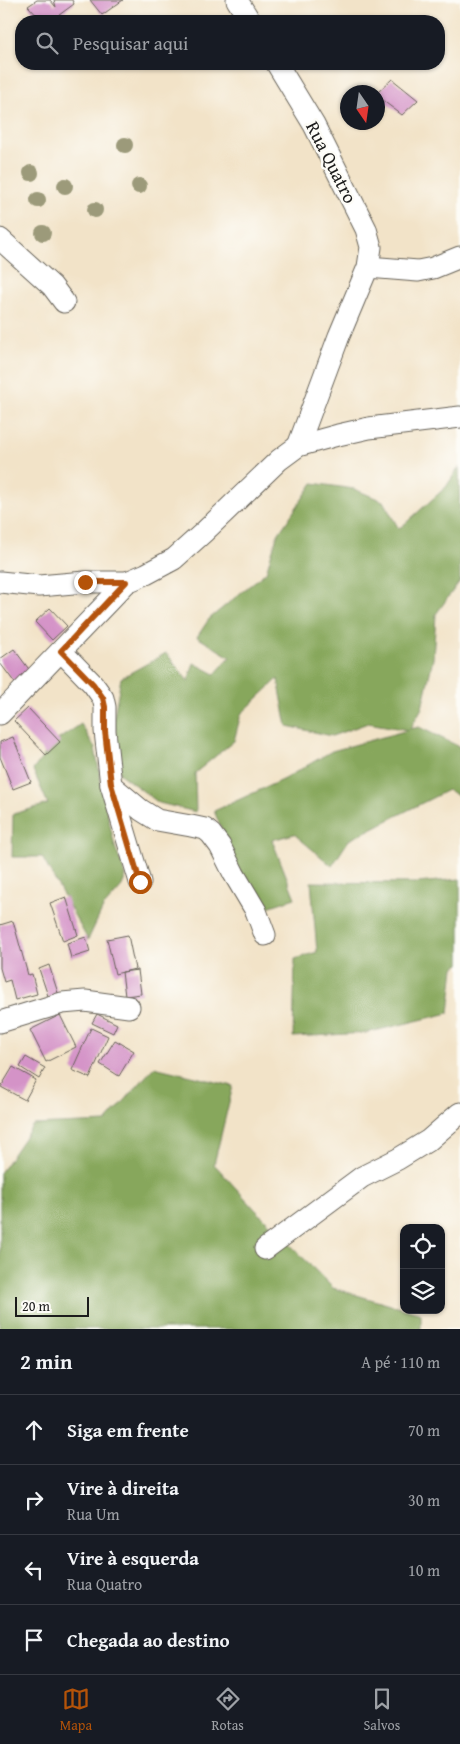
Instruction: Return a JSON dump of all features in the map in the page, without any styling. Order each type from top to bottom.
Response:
[{"type":"street","points":[[236,0],[246,15]]},
{"type":"street","name":"Rua Quatro","points":[[281,70],[314,125],[366,229],[371,247],[368,267],[339,336],[298,446]]},
{"type":"street","points":[[0,239],[52,286],[64,302]]},
{"type":"street","points":[[368,267],[418,272],[460,257]]},
{"type":"street","points":[[0,582],[40,586],[85,582],[126,582],[174,559],[279,460],[298,446],[369,428],[460,417]]},
{"type":"street","points":[[0,714],[126,582]]},
{"type":"street","points":[[61,651],[93,684],[103,698],[111,784],[140,882]]},
{"type":"street","points":[[111,784],[141,810],[158,820],[191,826],[211,834],[220,846],[256,911],[265,935]]},
{"type":"street","points":[[0,1022],[62,1003],[85,1001],[129,1007]]},
{"type":"street","points":[[265,1249],[362,1177],[398,1159],[429,1140],[460,1113]]},
{"type":"green space","points":[[459,467],[460,581],[436,614],[433,659],[422,708],[410,729],[419,727],[460,747],[460,797],[448,790],[349,840],[332,866],[294,834],[272,840],[295,898],[256,911],[214,811],[284,779],[332,751],[408,730],[368,723],[332,736],[287,726],[278,679],[241,714],[234,741],[195,773],[196,812],[159,803],[120,774],[114,716],[121,678],[166,653],[188,681],[194,663],[215,674],[230,657],[197,637],[209,619],[266,572],[277,536],[313,483],[354,489],[383,501],[399,529],[446,487]]},
{"type":"green space","points":[[81,724],[95,748],[115,847],[126,876],[121,888],[103,908],[88,940],[42,857],[12,857],[13,814],[48,804],[33,770],[53,743]]},
{"type":"green space","points":[[460,879],[460,964],[454,968],[449,1013],[366,1033],[293,1037],[295,959],[317,952],[311,882],[417,883]]},
{"type":"green space","points":[[154,1067],[233,1086],[214,1164],[254,1208],[333,1288],[400,1308],[400,1314],[421,1314],[421,1329],[0,1329],[0,1173],[33,1125],[106,1122]]},
{"type":"building","points":[[37,0],[50,0],[56,7],[54,0],[72,0],[74,4],[59,15],[36,15],[28,6]]},
{"type":"building","points":[[90,0],[123,0],[102,15]]},
{"type":"building","points":[[392,79],[418,100],[402,115],[385,102],[385,86]]},
{"type":"building","points":[[50,608],[67,626],[52,640],[35,622]]},
{"type":"building","points":[[14,649],[31,672],[15,683],[0,663],[0,659]]},
{"type":"building","points":[[28,708],[60,742],[46,755],[14,721]]},
{"type":"building","points":[[13,737],[31,782],[13,789],[0,757],[0,742]]},
{"type":"building","points":[[66,897],[78,935],[63,941],[50,903]]},
{"type":"building","points":[[13,921],[28,975],[32,974],[37,994],[15,1000],[10,980],[4,982],[0,968],[0,925]]},
{"type":"building","points":[[128,935],[135,969],[115,974],[107,939]]},
{"type":"building","points":[[86,937],[90,952],[71,958],[67,943]]},
{"type":"building","points":[[49,965],[59,996],[49,999],[39,969]]},
{"type":"building","points":[[138,970],[141,994],[125,996],[122,972]]},
{"type":"building","points":[[97,1014],[117,1024],[113,1033],[92,1023]]},
{"type":"building","points":[[60,1015],[76,1047],[46,1062],[30,1030]]},
{"type":"building","points":[[91,1028],[108,1036],[90,1078],[72,1070]]},
{"type":"building","points":[[115,1040],[134,1051],[119,1076],[100,1064]]},
{"type":"building","points":[[26,1057],[45,1068],[39,1079],[20,1067]]},
{"type":"building","points":[[13,1067],[36,1080],[25,1100],[1,1087]]},
{"type":"route","points":[[85,582],[126,582],[61,651],[93,684],[103,698],[108,768],[111,784],[140,882]]}]
